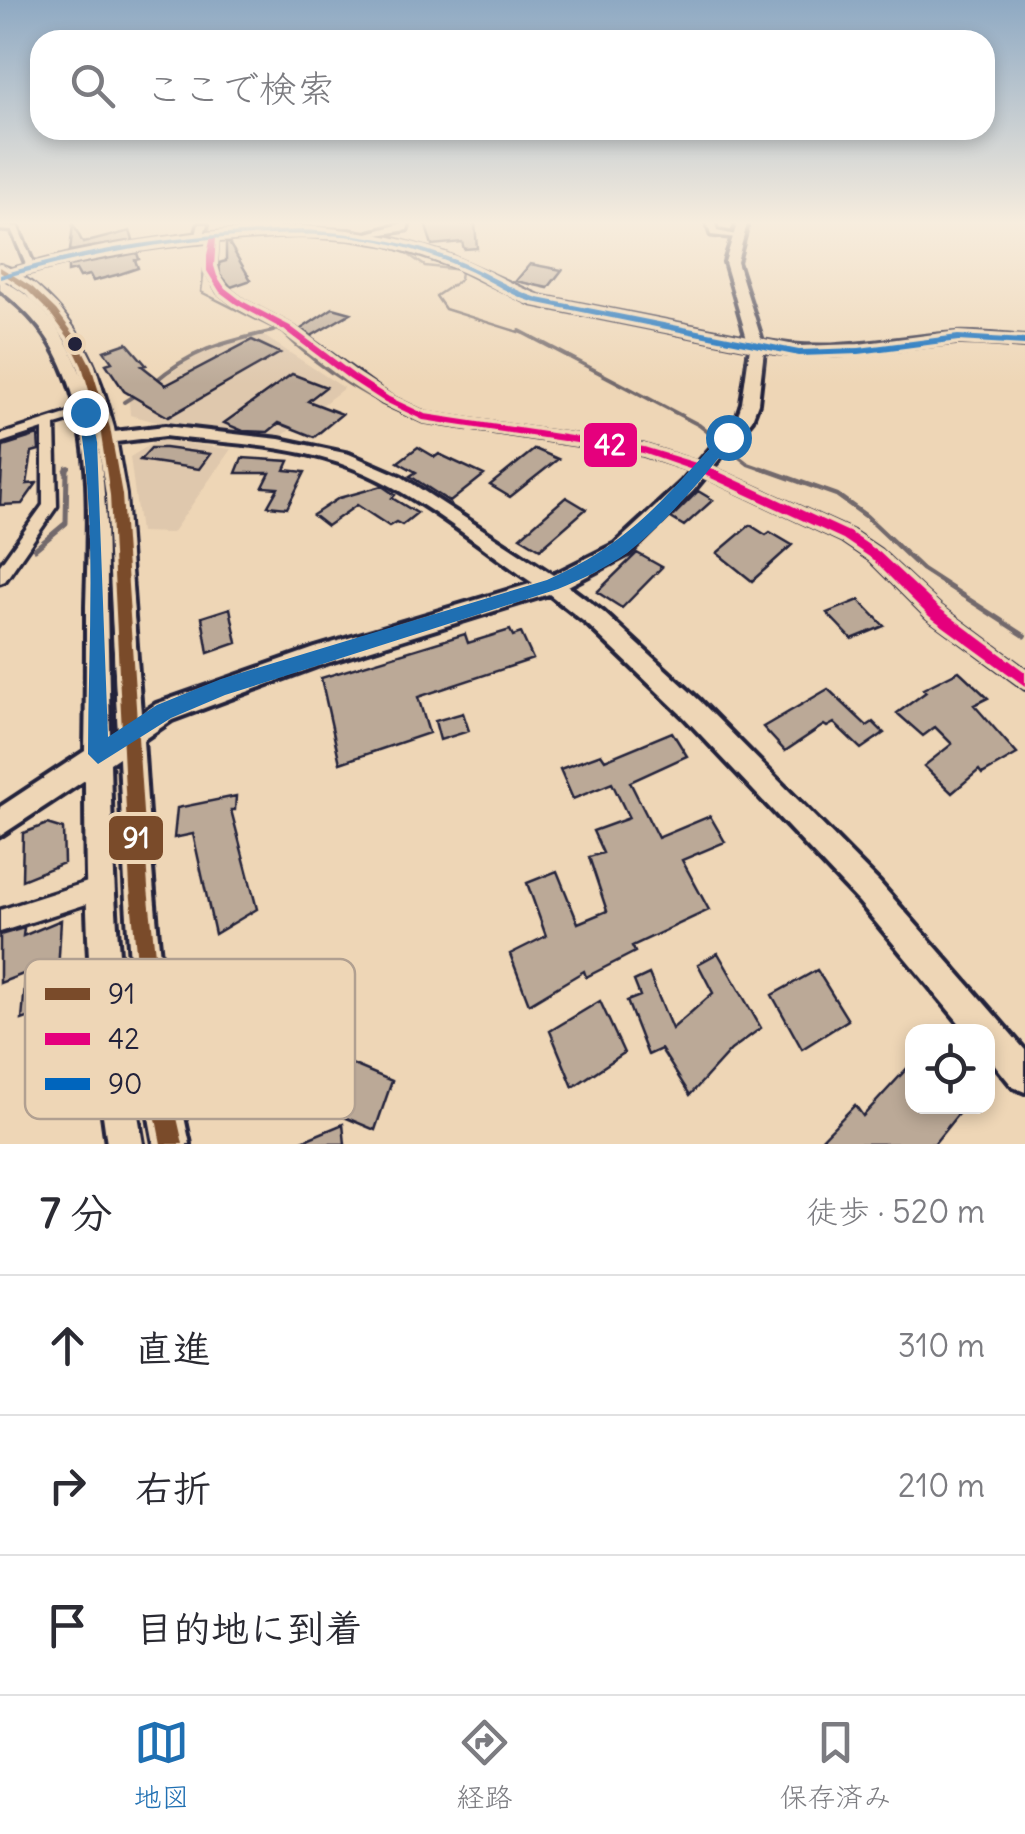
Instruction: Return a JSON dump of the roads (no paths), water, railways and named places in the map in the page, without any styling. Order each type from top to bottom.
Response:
[{"type":"street","points":[[3,277],[63,349],[85,412],[90,442],[96,546],[104,959]]},
{"type":"street","points":[[5,277],[40,296],[75,338],[94,380],[108,438],[147,959]]},
{"type":"street","points":[[214,277],[218,286],[292,331],[394,406],[423,416],[644,450],[848,536],[934,612],[1025,680]]},
{"type":"street","points":[[486,277],[522,296],[758,348],[822,354],[958,338],[1025,342]]},
{"type":"street","points":[[0,823],[164,712],[221,688],[552,585],[622,548],[699,473],[744,419],[758,348],[737,277]]},
{"type":"street","points":[[0,439],[85,412]]},
{"type":"street","points":[[0,576],[50,506],[49,423]]},
{"type":"street","points":[[108,438],[165,431],[278,444],[342,458],[396,481],[552,585],[595,618],[678,696],[828,850],[1025,1075]]},
{"type":"street","points":[[0,921],[100,889]]},
{"type":"street","points":[[120,1119],[124,1144]]},
{"type":"street","points":[[168,1119],[172,1144]]},
{"type":"waterway","points":[[203,277],[201,292],[277,330]]},
{"type":"waterway","points":[[460,277],[436,296],[445,309],[525,334]]},
{"type":"waterway","points":[[262,334],[277,330]]},
{"type":"waterway","points":[[277,330],[285,334]]},
{"type":"waterway","points":[[153,383],[181,362],[209,349],[273,331]]},
{"type":"waterway","points":[[282,331],[350,384],[427,421]]},
{"type":"waterway","points":[[520,331],[699,425],[748,464],[768,471]]},
{"type":"waterway","points":[[124,402],[135,395]]},
{"type":"waterway","points":[[457,426],[525,436]]},
{"type":"waterway","points":[[761,468],[837,495],[866,516],[922,569],[1025,636]]},
{"type":"waterway","points":[[35,549],[66,523],[67,469]]},
{"type":"waterway","points":[[701,474],[732,488]]},
{"type":"waterway","points":[[939,625],[966,645]]},
{"type":"waterway","points":[[962,642],[1025,689]]}]
